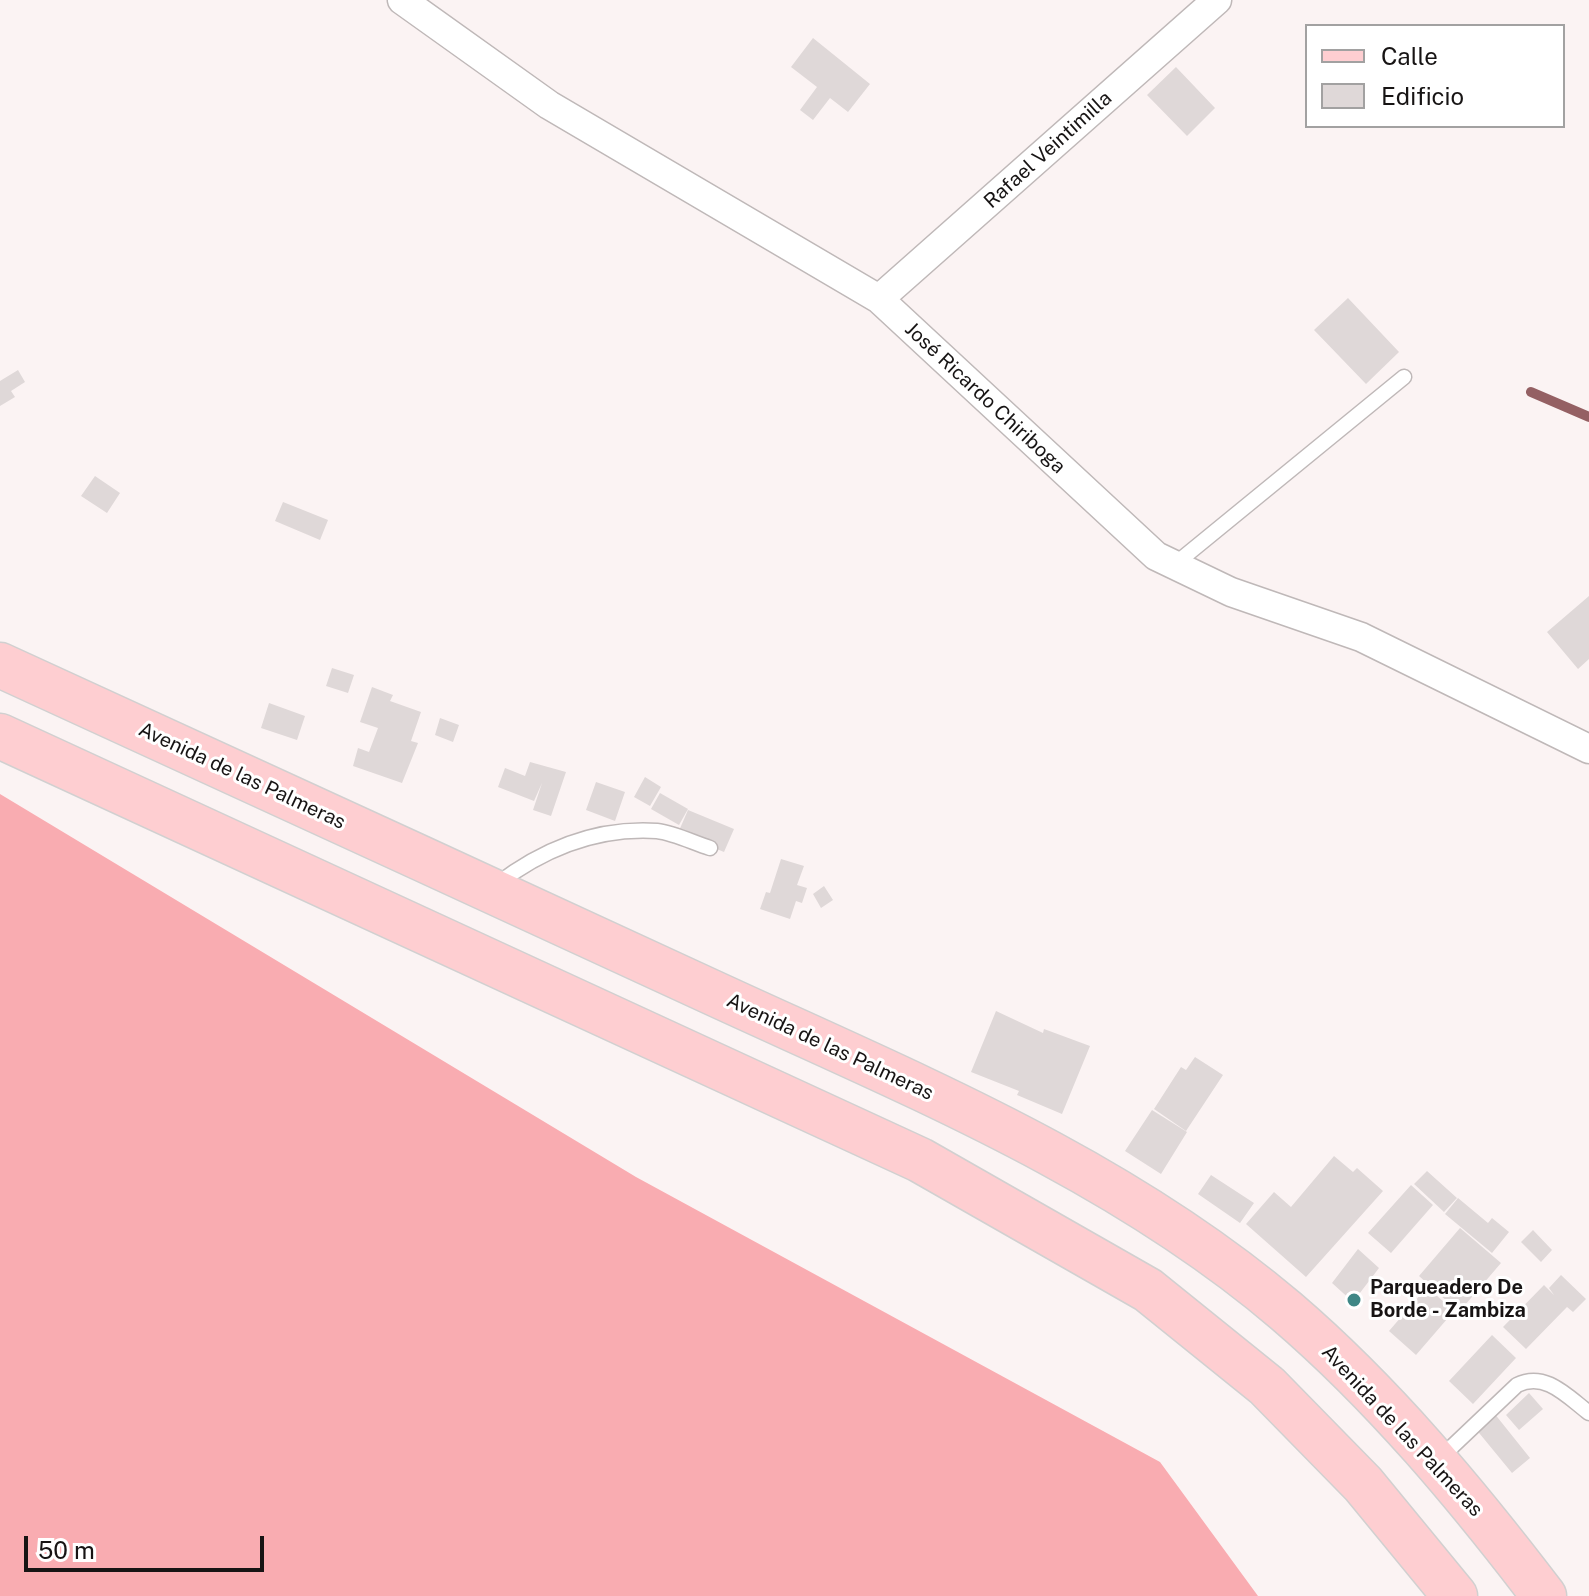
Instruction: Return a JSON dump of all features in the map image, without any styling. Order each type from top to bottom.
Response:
[{"type":"main road","name":"Avenida de las Palmeras","points":[[0,665],[1006,1127],[1173,1226],[1285,1311],[1380,1402],[1484,1518],[1544,1596]]},
{"type":"main road","points":[[0,736],[920,1160],[1148,1290],[1267,1386],[1363,1484],[1455,1596]]},
{"type":"street","name":"José Ricardo Chiriboga","points":[[402,0],[549,105],[879,299],[1156,556],[1231,592],[1361,637],[1589,749]]},
{"type":"street","name":"Rafael Veintimilla","points":[[879,299],[1217,0]]},
{"type":"lane","points":[[1174,565],[1404,377]]},
{"type":"lane","points":[[489,890],[534,856],[604,833],[660,831],[710,848]]},
{"type":"lane","points":[[1435,1463],[1517,1385],[1531,1378],[1543,1380],[1589,1413]]},
{"type":"shaded area","points":[[0,794],[636,1177],[1160,1462],[1258,1596],[0,1596]]},
{"type":"building","points":[[813,38],[870,84],[848,112],[830,98],[813,120],[800,110],[817,87],[791,67]]},
{"type":"building","points":[[1176,67],[1215,108],[1187,136],[1147,95]]},
{"type":"building","points":[[1348,298],[1399,352],[1366,384],[1314,330]]},
{"type":"building","points":[[18,370],[25,382],[11,391],[15,397],[0,406],[0,381]]},
{"type":"building","points":[[95,476],[120,493],[107,513],[81,496]]},
{"type":"building","points":[[283,502],[328,520],[320,540],[275,521]]},
{"type":"building","points":[[1589,596],[1589,659],[1578,669],[1547,632]]},
{"type":"building","points":[[332,668],[354,675],[348,693],[326,686]]},
{"type":"building","points":[[372,687],[393,695],[390,701],[421,712],[411,741],[418,743],[402,783],[353,766],[358,748],[369,752],[378,728],[360,722]]},
{"type":"building","points":[[269,703],[305,716],[297,740],[261,728]]},
{"type":"building","points":[[440,718],[459,725],[453,742],[435,735]]},
{"type":"building","points":[[530,762],[566,772],[551,816],[533,810],[542,783],[534,801],[498,787],[505,768],[525,776]]},
{"type":"building","points":[[645,777],[661,787],[650,806],[634,797]]},
{"type":"building","points":[[596,782],[625,792],[615,821],[586,810]]},
{"type":"building","points":[[660,793],[688,809],[679,825],[651,809]]},
{"type":"building","points":[[688,810],[734,829],[724,852],[678,833]]},
{"type":"building","points":[[781,859],[804,866],[797,885],[807,888],[802,903],[796,901],[790,919],[760,909],[766,892],[770,893]]},
{"type":"building","points":[[824,886],[833,900],[821,908],[813,894]]},
{"type":"building","points":[[996,1011],[1043,1033],[1044,1029],[1090,1046],[1062,1114],[1017,1095],[1019,1091],[971,1072]]},
{"type":"building","points":[[1195,1057],[1223,1075],[1186,1131],[1154,1109],[1181,1067],[1186,1070]]},
{"type":"building","points":[[1152,1110],[1187,1132],[1161,1174],[1125,1151]]},
{"type":"building","points":[[1334,1156],[1353,1172],[1357,1168],[1383,1191],[1306,1277],[1246,1224],[1274,1192],[1291,1207]]},
{"type":"building","points":[[1427,1171],[1457,1198],[1444,1212],[1414,1184]]},
{"type":"building","points":[[1211,1175],[1254,1203],[1240,1223],[1198,1194]]},
{"type":"building","points":[[1411,1185],[1433,1205],[1391,1253],[1368,1233]]},
{"type":"building","points":[[1458,1198],[1488,1223],[1492,1218],[1509,1232],[1492,1253],[1445,1214]]},
{"type":"building","points":[[1460,1228],[1501,1263],[1459,1312],[1419,1276]]},
{"type":"building","points":[[1533,1230],[1552,1250],[1541,1262],[1521,1242]]},
{"type":"building","points":[[1358,1249],[1379,1268],[1353,1302],[1332,1283]]},
{"type":"building","points":[[1561,1275],[1586,1299],[1573,1312],[1567,1307],[1526,1349],[1503,1327],[1544,1285],[1554,1295],[1549,1288]]},
{"type":"building","points":[[1427,1287],[1454,1311],[1416,1355],[1389,1331]]},
{"type":"building","points":[[1492,1335],[1516,1358],[1473,1404],[1449,1381]]},
{"type":"building","points":[[1529,1393],[1543,1409],[1519,1430],[1506,1415]]},
{"type":"building","points":[[1494,1413],[1530,1458],[1512,1473],[1475,1428]]},
{"type":"waterway","points":[[1531,392],[1589,417]]},
{"type":"place","name":"Parqueadero De Borde - Zambiza","points":[[1354,1300]]}]
